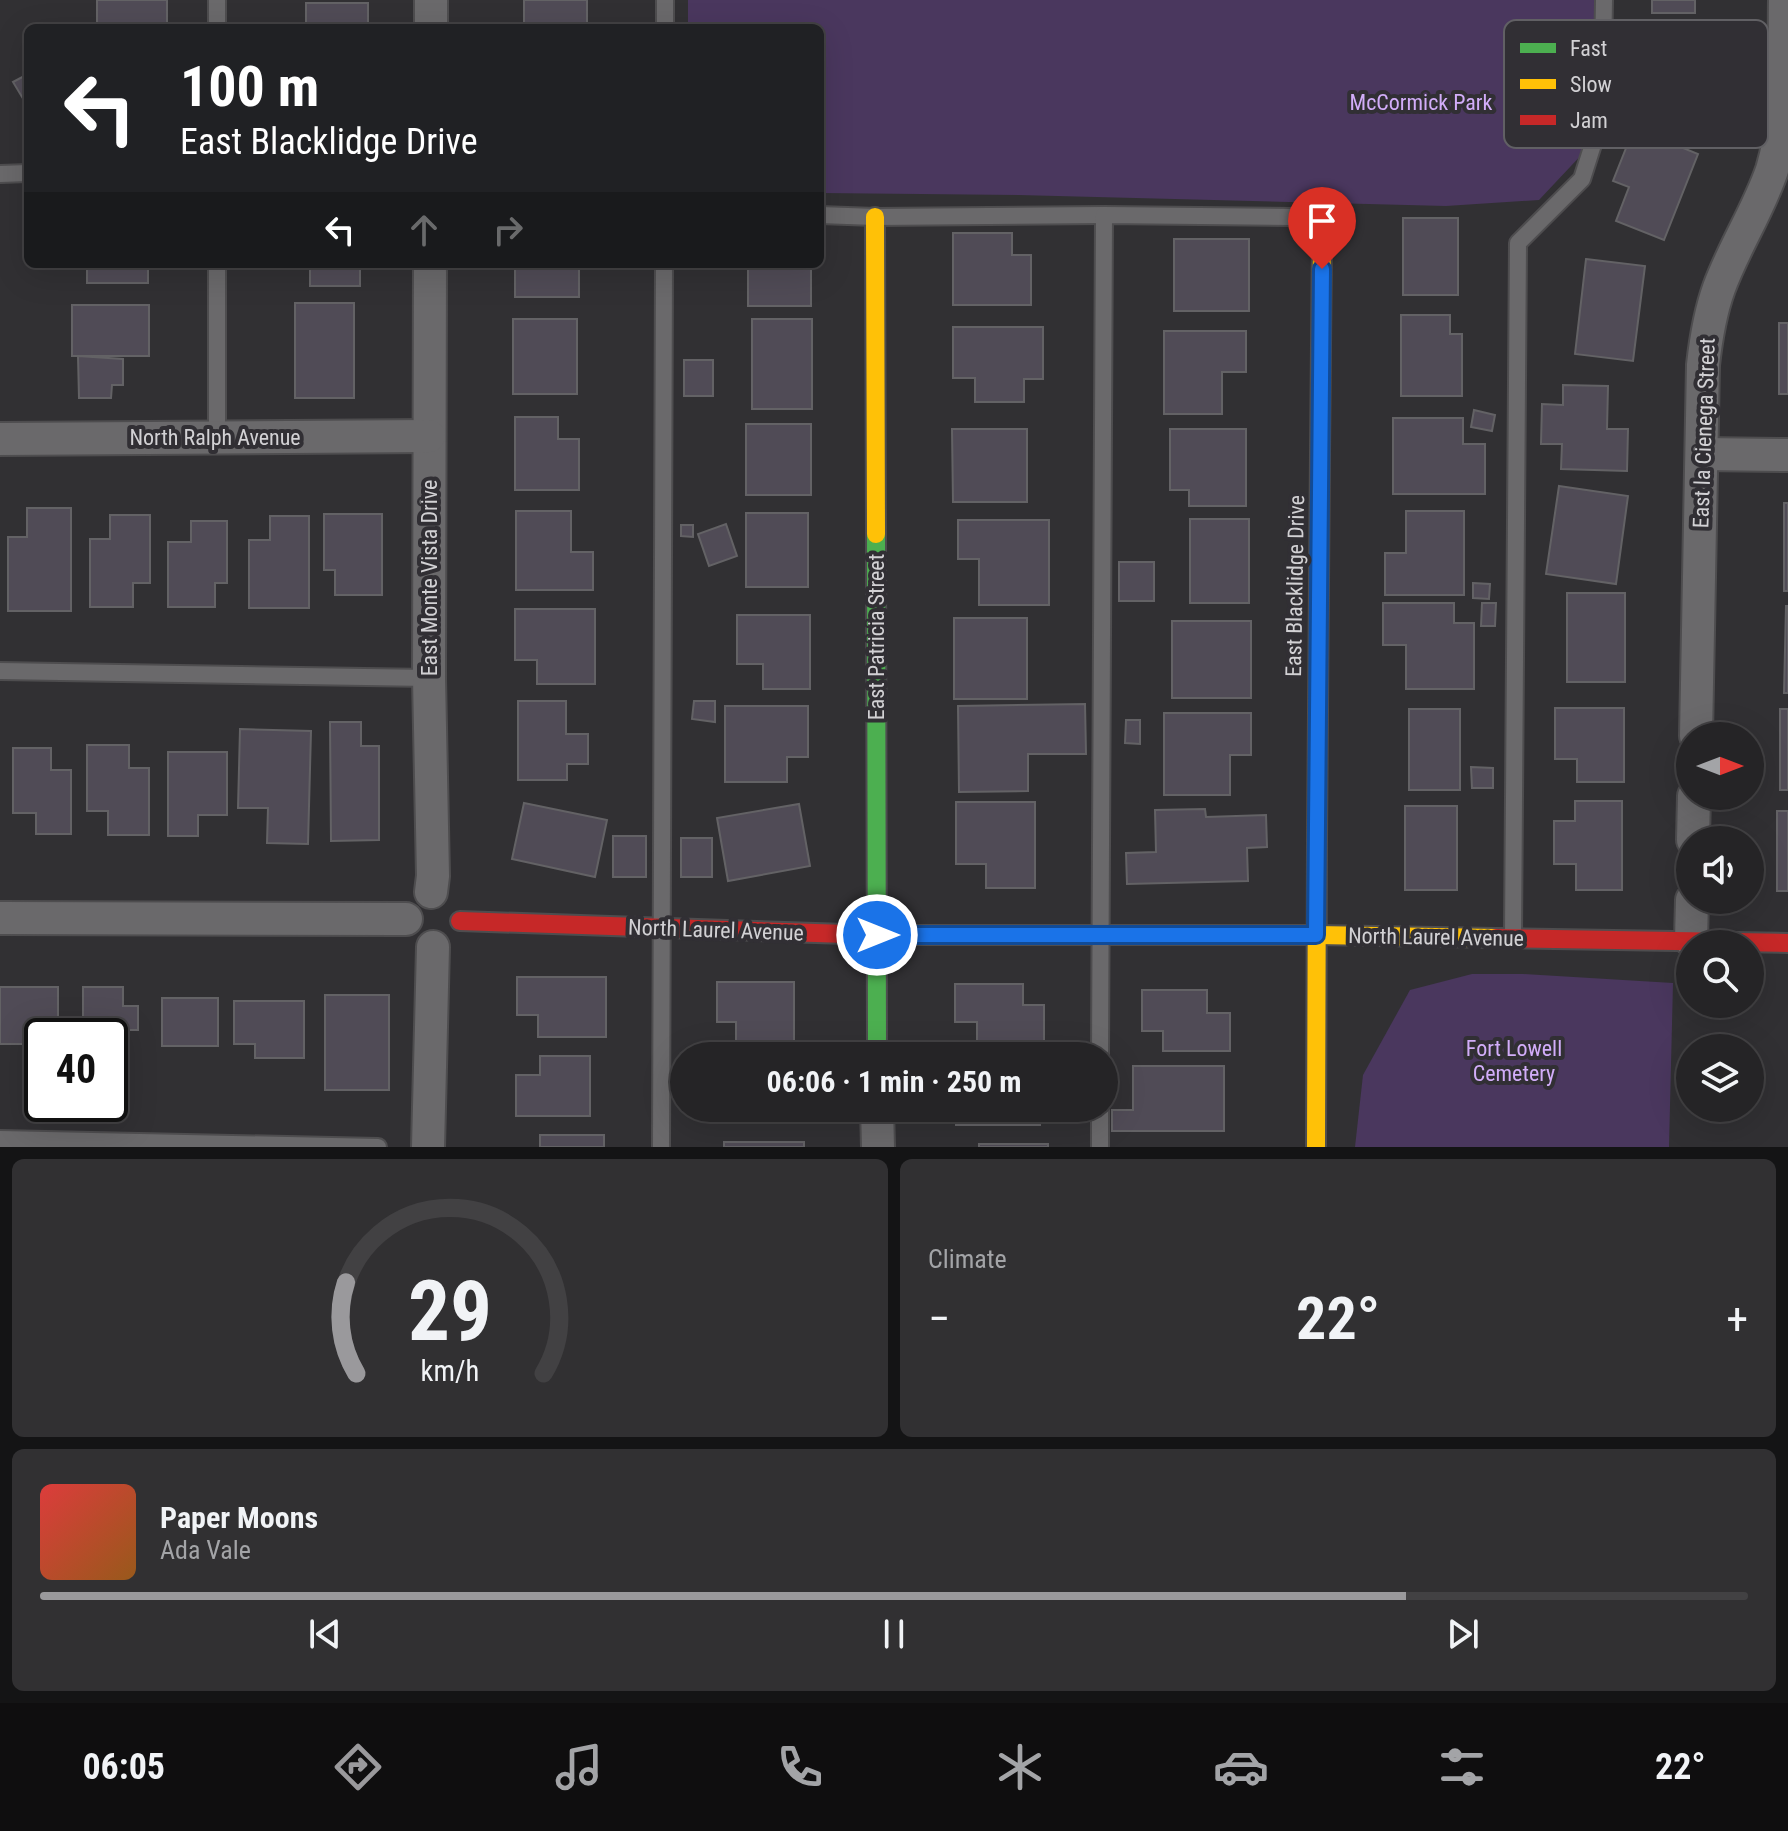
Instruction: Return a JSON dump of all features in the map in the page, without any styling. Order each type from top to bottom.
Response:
[{"type":"street","points":[[431,0],[431,24]]},
{"type":"street","name":"East la Cienega Street","points":[[1696,722],[1703,365],[1707,325],[1720,285],[1758,207],[1773,167],[1781,126],[1784,85],[1785,0]]},
{"type":"street","name":"East Patricia Street","points":[[875,217],[877,1042]]},
{"type":"street","name":"East Blacklidge Drive","points":[[1316,1147],[1322,237]]},
{"type":"street","name":"East Monte Vista Drive","points":[[430,268],[431,892]]},
{"type":"street","name":"North Ralph Avenue","points":[[0,439],[429,436]]},
{"type":"street","points":[[1702,454],[1788,455]]},
{"type":"street","points":[[431,892],[441,893],[455,904],[460,921],[454,937],[447,943],[433,947],[414,939],[408,932],[406,919],[409,906],[415,899],[431,892]]},
{"type":"street","points":[[0,918],[406,919]]},
{"type":"street","name":"North Laurel Avenue","points":[[460,921],[877,935],[1316,935],[1676,940]]},
{"type":"street","name":"North Laurel Avenue","points":[[1764,942],[1788,943]]},
{"type":"street","points":[[428,1147],[433,947]]},
{"type":"street","points":[[877,1122],[878,1147]]},
{"type":"lane","points":[[217,0],[217,24]]},
{"type":"lane","points":[[665,0],[665,24]]},
{"type":"lane","points":[[1604,0],[1604,20]]},
{"type":"lane","points":[[1513,938],[1518,243],[1582,179],[1592,148]]},
{"type":"lane","points":[[0,174],[24,173]]},
{"type":"lane","points":[[824,215],[1294,217],[1322,237]]},
{"type":"lane","points":[[1100,1042],[1104,215]]},
{"type":"lane","points":[[217,268],[217,437]]},
{"type":"lane","points":[[661,1147],[664,268]]},
{"type":"lane","points":[[0,671],[429,678]]},
{"type":"lane","points":[[1100,1122],[1100,1147]]},
{"type":"lane","points":[[0,1139],[378,1147]]},
{"type":"green space","name":"McCormick Park","points":[[688,0],[1596,0],[1596,20],[1504,20],[1504,148],[1586,150],[1539,200],[1446,206],[824,193],[824,24],[688,24]]},
{"type":"green space","name":"Fort Lowell Cemetery","points":[[1472,974],[1673,983],[1669,1147],[1355,1147],[1363,1075],[1410,990]]},
{"type":"building","points":[[97,0],[167,0],[167,24],[97,24]]},
{"type":"building","points":[[524,0],[587,0],[587,24],[524,24]]},
{"type":"building","points":[[1652,0],[1695,0],[1695,13],[1652,13]]},
{"type":"building","points":[[306,3],[368,3],[368,24],[306,24]]},
{"type":"building","points":[[24,76],[24,100],[13,82]]},
{"type":"building","points":[[1626,148],[1683,148],[1698,154],[1664,240],[1616,221],[1629,187],[1613,181]]},
{"type":"building","points":[[1403,218],[1458,218],[1458,295],[1403,295]]},
{"type":"building","points":[[953,233],[1012,233],[1012,255],[1031,255],[1031,305],[953,305]]},
{"type":"building","points":[[1174,239],[1249,239],[1249,311],[1174,311]]},
{"type":"building","points":[[1586,259],[1645,266],[1633,361],[1575,354]]},
{"type":"building","points":[[87,268],[148,268],[148,283],[87,283]]},
{"type":"building","points":[[310,268],[360,268],[360,286],[310,286]]},
{"type":"building","points":[[515,268],[579,268],[579,297],[515,297]]},
{"type":"building","points":[[748,268],[811,268],[811,306],[748,306]]},
{"type":"building","points":[[295,303],[354,303],[354,398],[295,398]]},
{"type":"building","points":[[72,305],[149,305],[149,356],[72,356]]},
{"type":"building","points":[[1401,315],[1450,315],[1450,334],[1462,334],[1462,396],[1401,396]]},
{"type":"building","points":[[513,319],[577,319],[577,394],[513,394]]},
{"type":"building","points":[[752,319],[812,319],[812,409],[752,409]]},
{"type":"building","points":[[1779,323],[1788,323],[1788,394],[1779,394]]},
{"type":"building","points":[[953,327],[1043,327],[1043,379],[1024,379],[1024,402],[975,402],[975,378],[953,378]]},
{"type":"building","points":[[1164,331],[1246,331],[1246,372],[1222,372],[1222,414],[1164,414]]},
{"type":"building","points":[[78,356],[123,359],[123,385],[112,385],[111,398],[79,398]]},
{"type":"building","points":[[684,360],[713,360],[713,396],[684,396]]},
{"type":"building","points":[[1563,385],[1608,386],[1607,429],[1628,429],[1627,471],[1561,469],[1562,444],[1541,444],[1542,404],[1563,405]]},
{"type":"building","points":[[1474,410],[1495,415],[1492,431],[1471,427]]},
{"type":"building","points":[[515,417],[558,417],[558,439],[579,439],[579,490],[515,490]]},
{"type":"building","points":[[1393,418],[1463,418],[1463,444],[1485,444],[1485,494],[1393,494]]},
{"type":"building","points":[[746,424],[811,424],[811,495],[746,495]]},
{"type":"building","points":[[952,429],[1027,429],[1027,502],[953,502]]},
{"type":"building","points":[[1170,429],[1246,429],[1246,506],[1189,506],[1189,490],[1170,490]]},
{"type":"building","points":[[1559,486],[1628,496],[1616,584],[1546,574]]},
{"type":"building","points":[[1784,503],[1788,503],[1788,591],[1784,591]]},
{"type":"building","points":[[27,508],[71,508],[71,611],[8,611],[8,537],[27,537]]},
{"type":"building","points":[[516,511],[571,511],[571,552],[593,552],[593,590],[516,590]]},
{"type":"building","points":[[1406,511],[1464,511],[1464,595],[1385,595],[1385,553],[1406,553]]},
{"type":"building","points":[[746,513],[808,513],[808,587],[746,587]]},
{"type":"building","points":[[324,514],[382,514],[382,595],[335,595],[335,570],[324,570]]},
{"type":"building","points":[[110,515],[150,515],[150,583],[133,583],[133,607],[90,607],[90,539],[110,539]]},
{"type":"building","points":[[270,516],[309,516],[309,608],[249,608],[249,540],[270,540]]},
{"type":"building","points":[[1190,519],[1249,519],[1249,603],[1190,603]]},
{"type":"building","points":[[958,520],[1049,520],[1049,605],[979,605],[979,559],[958,559]]},
{"type":"building","points":[[191,521],[227,521],[227,583],[215,583],[215,607],[168,607],[168,542],[191,542]]},
{"type":"building","points":[[726,524],[737,556],[709,566],[698,534]]},
{"type":"building","points":[[681,525],[693,525],[693,537],[681,536]]},
{"type":"building","points":[[1119,562],[1154,562],[1154,601],[1119,601]]},
{"type":"building","points":[[1473,583],[1490,584],[1489,599],[1473,598]]},
{"type":"building","points":[[1567,593],[1625,593],[1625,682],[1567,682]]},
{"type":"building","points":[[1383,603],[1454,603],[1454,623],[1474,623],[1474,689],[1406,689],[1406,645],[1383,645]]},
{"type":"building","points":[[1482,603],[1496,603],[1495,626],[1481,626]]},
{"type":"building","points":[[1786,606],[1788,693],[1784,693]]},
{"type":"building","points":[[515,609],[595,609],[595,684],[537,684],[537,660],[515,660]]},
{"type":"building","points":[[737,615],[810,615],[810,689],[763,689],[763,664],[737,664]]},
{"type":"building","points":[[954,618],[1027,618],[1027,699],[954,699]]},
{"type":"building","points":[[1172,621],[1251,621],[1251,698],[1172,698]]},
{"type":"building","points":[[518,701],[566,701],[566,734],[588,734],[588,764],[567,764],[567,780],[518,780]]},
{"type":"building","points":[[694,701],[715,701],[715,722],[692,719]]},
{"type":"building","points":[[1085,704],[1086,754],[1028,754],[1028,791],[959,792],[958,706]]},
{"type":"building","points":[[725,706],[808,706],[808,757],[787,757],[787,782],[725,782]]},
{"type":"building","points":[[1555,708],[1624,708],[1624,782],[1577,782],[1577,759],[1555,759]]},
{"type":"building","points":[[1409,709],[1460,709],[1460,790],[1409,790]]},
{"type":"building","points":[[1780,709],[1788,709],[1788,790],[1780,790]]},
{"type":"building","points":[[1164,713],[1251,713],[1251,755],[1230,755],[1230,795],[1164,795]]},
{"type":"building","points":[[1126,720],[1140,720],[1140,744],[1125,743]]},
{"type":"building","points":[[330,722],[361,722],[361,746],[379,746],[379,840],[331,841]]},
{"type":"building","points":[[240,729],[311,731],[308,844],[267,843],[268,808],[238,808]]},
{"type":"building","points":[[87,745],[129,745],[129,768],[149,768],[149,835],[108,835],[108,811],[87,811]]},
{"type":"building","points":[[13,748],[51,748],[51,770],[71,770],[71,834],[36,834],[36,813],[13,813]]},
{"type":"building","points":[[168,752],[227,752],[227,815],[198,815],[198,836],[168,836]]},
{"type":"building","points":[[1471,767],[1493,768],[1493,788],[1472,788]]},
{"type":"building","points":[[1575,801],[1622,801],[1622,890],[1576,890],[1576,864],[1554,864],[1554,821],[1575,821]]},
{"type":"building","points":[[956,802],[1035,802],[1035,888],[986,888],[986,864],[956,864]]},
{"type":"building","points":[[524,803],[607,820],[595,877],[512,859]]},
{"type":"building","points":[[799,804],[810,866],[728,881],[717,818]]},
{"type":"building","points":[[1405,806],[1457,806],[1457,890],[1405,890]]},
{"type":"building","points":[[1205,809],[1206,817],[1266,815],[1267,847],[1247,848],[1248,881],[1127,884],[1126,853],[1156,852],[1155,810]]},
{"type":"building","points":[[1777,811],[1788,811],[1788,891],[1777,891]]},
{"type":"building","points":[[613,836],[646,836],[646,877],[613,877]]},
{"type":"building","points":[[681,838],[712,838],[712,877],[681,877]]},
{"type":"building","points":[[517,977],[606,977],[606,1037],[538,1037],[538,1015],[517,1015]]},
{"type":"building","points":[[717,982],[794,982],[794,1042],[736,1042],[736,1022],[717,1022]]},
{"type":"building","points":[[955,984],[1023,984],[1023,1005],[1044,1005],[1044,1042],[977,1042],[977,1022],[955,1022]]},
{"type":"building","points":[[0,987],[58,987],[58,1018],[24,1018],[24,1044],[0,1044]]},
{"type":"building","points":[[83,987],[123,987],[123,1006],[138,1006],[138,1030],[128,1030],[128,1018],[83,1018]]},
{"type":"building","points":[[1142,990],[1207,990],[1207,1013],[1230,1013],[1230,1051],[1163,1051],[1163,1031],[1142,1031]]},
{"type":"building","points":[[325,995],[389,995],[389,1090],[325,1090]]},
{"type":"building","points":[[162,998],[218,998],[218,1046],[162,1046]]},
{"type":"building","points":[[234,1001],[304,1001],[304,1058],[255,1058],[255,1044],[234,1044]]},
{"type":"building","points":[[540,1056],[590,1056],[590,1116],[516,1116],[516,1075],[540,1075]]},
{"type":"building","points":[[1133,1066],[1224,1066],[1224,1131],[1112,1131],[1112,1122],[1118,1122],[1118,1110],[1133,1110]]},
{"type":"building","points":[[956,1122],[1040,1122],[1040,1125],[956,1125]]},
{"type":"building","points":[[540,1135],[604,1135],[604,1147],[540,1147]]},
{"type":"building","points":[[724,1142],[804,1142],[804,1147],[724,1147]]},
{"type":"building","points":[[979,1144],[1048,1144],[1048,1147],[979,1147]]},
{"type":"traffic: fast","points":[[876,534],[877,1042]]},
{"type":"traffic: slow","points":[[875,217],[876,534]]},
{"type":"traffic: slow","points":[[1320,453],[1322,237]]},
{"type":"traffic: slow","points":[[1316,1147],[1317,841]]},
{"type":"traffic: slow","points":[[1084,935],[1496,938]]},
{"type":"traffic: jam","points":[[1317,841],[1320,453]]},
{"type":"traffic: jam","points":[[460,921],[877,935],[1084,935]]},
{"type":"traffic: jam","points":[[1496,938],[1788,943]]},
{"type":"route","points":[[877,935],[1316,935],[1322,269]]}]
